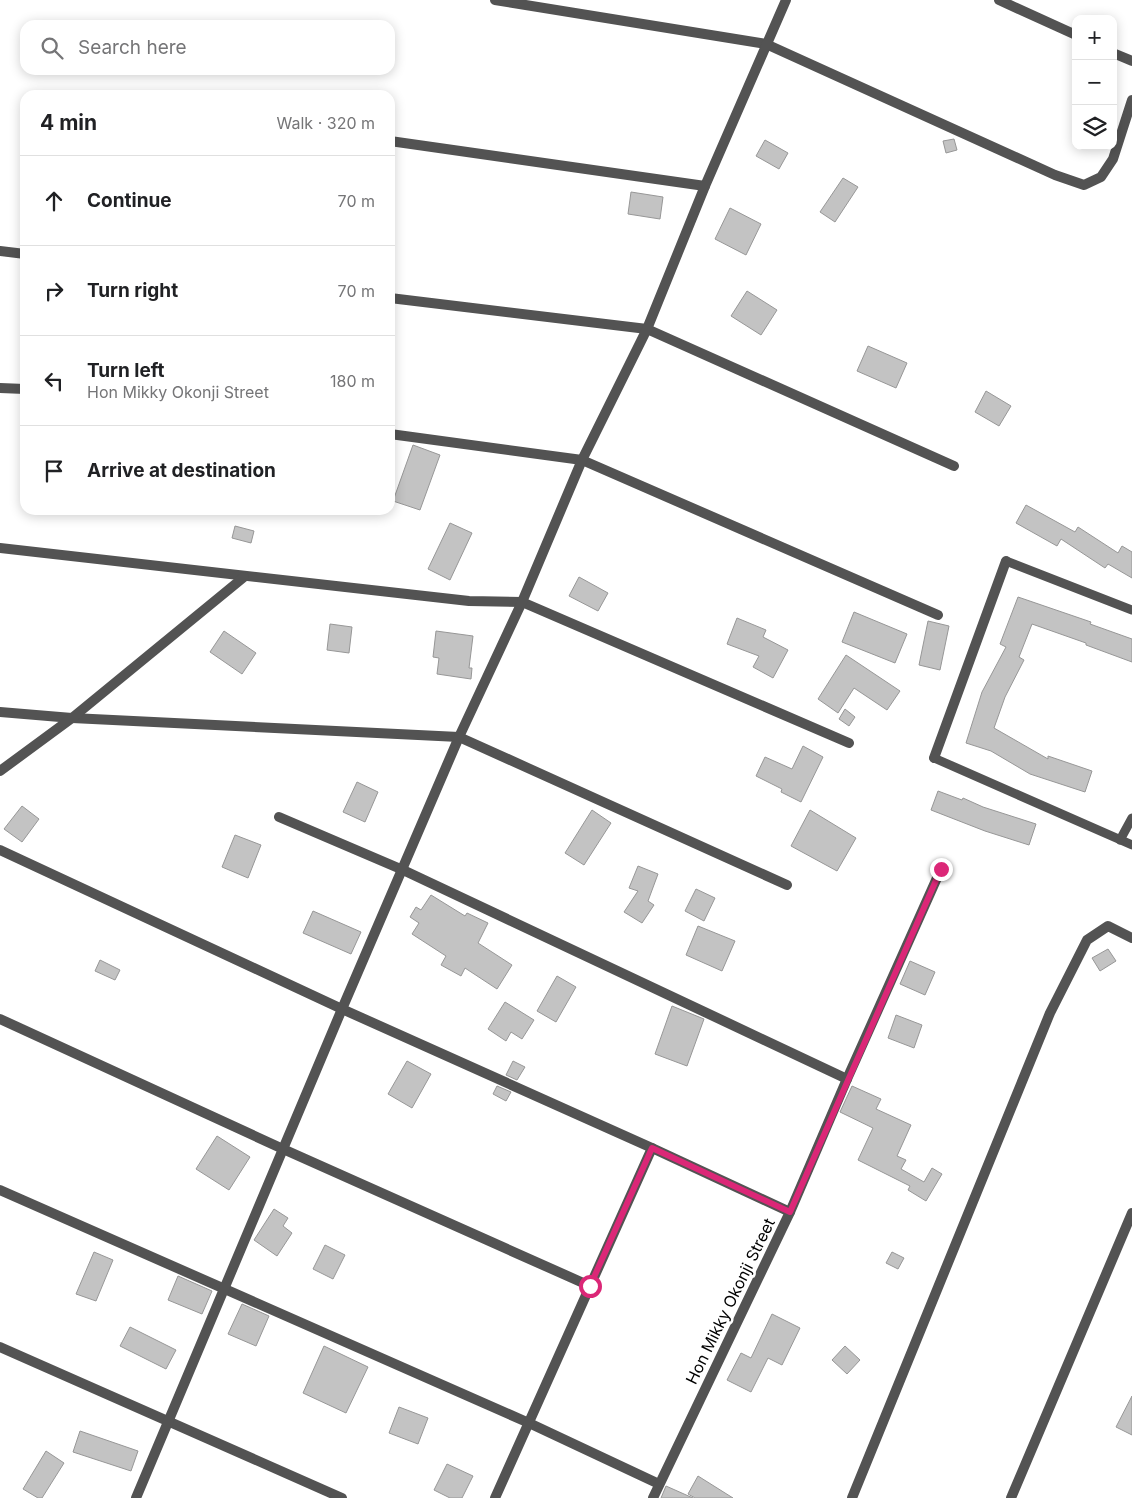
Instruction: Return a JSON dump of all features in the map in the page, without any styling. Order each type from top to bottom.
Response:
[{"type":"street","points":[[494,0],[766,44],[1055,176],[1084,185],[1101,177],[1113,160],[1132,100]]},
{"type":"street","points":[[136,1498],[459,737],[522,602],[582,460],[647,328],[705,186],[786,0]]},
{"type":"street","points":[[1000,0],[1072,33]]},
{"type":"street","points":[[1117,55],[1132,61]]},
{"type":"street","points":[[395,141],[705,186]]},
{"type":"street","points":[[0,251],[20,253]]},
{"type":"street","points":[[395,299],[647,328],[954,466]]},
{"type":"street","points":[[0,388],[20,389]]},
{"type":"street","points":[[395,435],[582,460],[938,615]]},
{"type":"street","points":[[0,548],[470,601],[522,602],[848,743]]},
{"type":"street","points":[[934,758],[1006,561]]},
{"type":"street","points":[[0,771],[72,718],[244,577]]},
{"type":"street","points":[[0,712],[72,718],[459,737],[787,885]]},
{"type":"street","points":[[279,817],[403,870],[847,1079]]},
{"type":"street","points":[[0,850],[342,1010],[652,1148],[790,1212]]},
{"type":"street","name":"Hon Mikky Okonji Street","points":[[653,1498],[790,1212],[941,869]]},
{"type":"street","points":[[852,1498],[1050,1013],[1087,940],[1108,926],[1132,938]]},
{"type":"street","points":[[0,1019],[283,1149],[590,1286]]},
{"type":"street","points":[[495,1498],[652,1148]]},
{"type":"street","points":[[0,1190],[529,1423],[659,1484]]},
{"type":"street","points":[[1011,1498],[1132,1213]]},
{"type":"street","points":[[0,1347],[342,1498]]},
{"type":"lane","points":[[1006,561],[1132,610]]},
{"type":"lane","points":[[934,758],[1132,845]]},
{"type":"lane","points":[[1120,840],[1132,818]]},
{"type":"building","points":[[954,139],[957,150],[946,153],[943,141]]},
{"type":"building","points":[[765,140],[788,153],[779,169],[756,156]]},
{"type":"building","points":[[843,178],[858,187],[835,222],[820,212]]},
{"type":"building","points":[[631,192],[663,197],[660,219],[628,214]]},
{"type":"building","points":[[730,208],[761,224],[746,255],[715,239]]},
{"type":"building","points":[[747,291],[777,310],[761,335],[731,316]]},
{"type":"building","points":[[868,346],[907,363],[896,388],[857,371]]},
{"type":"building","points":[[986,391],[1011,406],[999,426],[975,412]]},
{"type":"building","points":[[413,445],[440,455],[420,510],[395,502],[395,495]]},
{"type":"building","points":[[1026,505],[1075,532],[1078,527],[1118,553],[1122,546],[1132,552],[1132,578],[1108,564],[1105,568],[1061,539],[1057,546],[1016,523]]},
{"type":"building","points":[[450,523],[472,533],[450,580],[428,569]]},
{"type":"building","points":[[235,526],[254,531],[251,543],[232,538]]},
{"type":"building","points":[[579,577],[608,593],[598,611],[569,596]]},
{"type":"building","points":[[1018,597],[1091,622],[1090,624],[1132,639],[1132,662],[1032,624],[1019,657],[1024,660],[1005,697],[994,728],[1048,759],[1048,756],[1092,771],[1085,792],[1030,774],[991,751],[966,743],[982,692],[1006,647],[1000,644]]},
{"type":"building","points":[[854,612],[907,634],[895,663],[842,642]]},
{"type":"building","points":[[737,618],[766,630],[763,637],[788,650],[773,678],[753,667],[759,656],[727,644]]},
{"type":"building","points":[[928,621],[949,626],[940,670],[919,665]]},
{"type":"building","points":[[330,624],[352,627],[349,653],[327,650]]},
{"type":"building","points":[[224,631],[256,653],[242,674],[210,652]]},
{"type":"building","points":[[436,631],[473,636],[469,668],[472,668],[471,679],[437,674],[439,658],[433,657]]},
{"type":"building","points":[[846,655],[900,691],[887,710],[854,688],[838,713],[818,699]]},
{"type":"building","points":[[845,709],[855,717],[849,726],[839,719]]},
{"type":"building","points":[[803,746],[823,757],[801,802],[781,792],[782,789],[756,776],[765,757],[792,769]]},
{"type":"building","points":[[357,782],[378,792],[365,822],[343,812]]},
{"type":"building","points":[[938,791],[1036,824],[1029,845],[985,831],[931,810]]},
{"type":"building","points":[[22,806],[39,819],[22,842],[4,829]]},
{"type":"building","points":[[592,810],[611,823],[584,865],[565,853]]},
{"type":"building","points":[[810,810],[856,838],[837,871],[791,846]]},
{"type":"building","points":[[235,835],[261,845],[248,878],[222,867]]},
{"type":"building","points":[[638,866],[658,874],[648,901],[654,905],[642,923],[624,912],[638,891],[629,888]]},
{"type":"building","points":[[696,889],[715,898],[704,921],[685,911]]},
{"type":"building","points":[[431,895],[465,916],[467,913],[488,923],[478,943],[512,965],[497,989],[465,968],[461,976],[441,965],[446,956],[412,934],[419,923],[410,917],[416,907],[421,910]]},
{"type":"building","points":[[313,911],[361,932],[351,954],[303,933]]},
{"type":"building","points":[[698,926],[735,941],[722,971],[686,955]]},
{"type":"building","points":[[1108,949],[1116,961],[1100,971],[1092,958]]},
{"type":"building","points":[[100,960],[120,970],[115,980],[95,971]]},
{"type":"building","points":[[910,961],[935,972],[925,995],[900,984]]},
{"type":"building","points":[[557,976],[576,987],[556,1022],[537,1011]]},
{"type":"building","points":[[505,1002],[534,1020],[522,1039],[511,1032],[506,1041],[488,1029]]},
{"type":"building","points":[[672,1006],[704,1019],[687,1066],[655,1054]]},
{"type":"building","points":[[896,1015],[922,1025],[914,1048],[888,1038]]},
{"type":"building","points":[[407,1061],[431,1074],[412,1108],[388,1094]]},
{"type":"building","points":[[513,1061],[525,1067],[517,1080],[506,1075]]},
{"type":"building","points":[[497,1086],[511,1092],[506,1101],[493,1094]]},
{"type":"building","points":[[852,1086],[881,1099],[876,1109],[911,1125],[897,1156],[906,1160],[901,1169],[924,1182],[932,1168],[942,1174],[926,1201],[908,1190],[910,1186],[858,1160],[873,1128],[840,1112]]},
{"type":"building","points":[[217,1136],[250,1157],[229,1190],[196,1169]]},
{"type":"building","points":[[274,1209],[288,1218],[283,1226],[292,1233],[277,1256],[254,1240]]},
{"type":"building","points":[[325,1245],[345,1255],[333,1279],[313,1269]]},
{"type":"building","points":[[94,1252],[113,1260],[96,1301],[76,1294]]},
{"type":"building","points":[[892,1252],[904,1258],[898,1269],[886,1263]]},
{"type":"building","points":[[178,1276],[212,1291],[202,1314],[168,1300]]},
{"type":"building","points":[[242,1304],[269,1316],[256,1346],[228,1334]]},
{"type":"building","points":[[772,1314],[800,1328],[782,1365],[768,1358],[751,1392],[727,1380],[741,1353],[751,1358]]},
{"type":"building","points":[[130,1327],[176,1350],[166,1369],[120,1346]]},
{"type":"building","points":[[324,1346],[368,1367],[346,1413],[303,1393]]},
{"type":"building","points":[[845,1346],[860,1360],[847,1374],[832,1360]]},
{"type":"building","points":[[1132,1396],[1132,1435],[1116,1427]]},
{"type":"building","points":[[399,1407],[428,1418],[418,1444],[389,1433]]},
{"type":"building","points":[[80,1431],[138,1451],[131,1471],[73,1452]]},
{"type":"building","points":[[46,1451],[64,1463],[42,1498],[38,1498],[23,1489]]},
{"type":"building","points":[[447,1464],[473,1476],[462,1498],[450,1498],[434,1490]]},
{"type":"building","points":[[698,1476],[733,1498],[695,1498],[688,1494]]},
{"type":"building","points":[[666,1486],[693,1498],[661,1498]]},
{"type":"route","points":[[590,1286],[652,1148],[790,1212],[941,869]]}]
